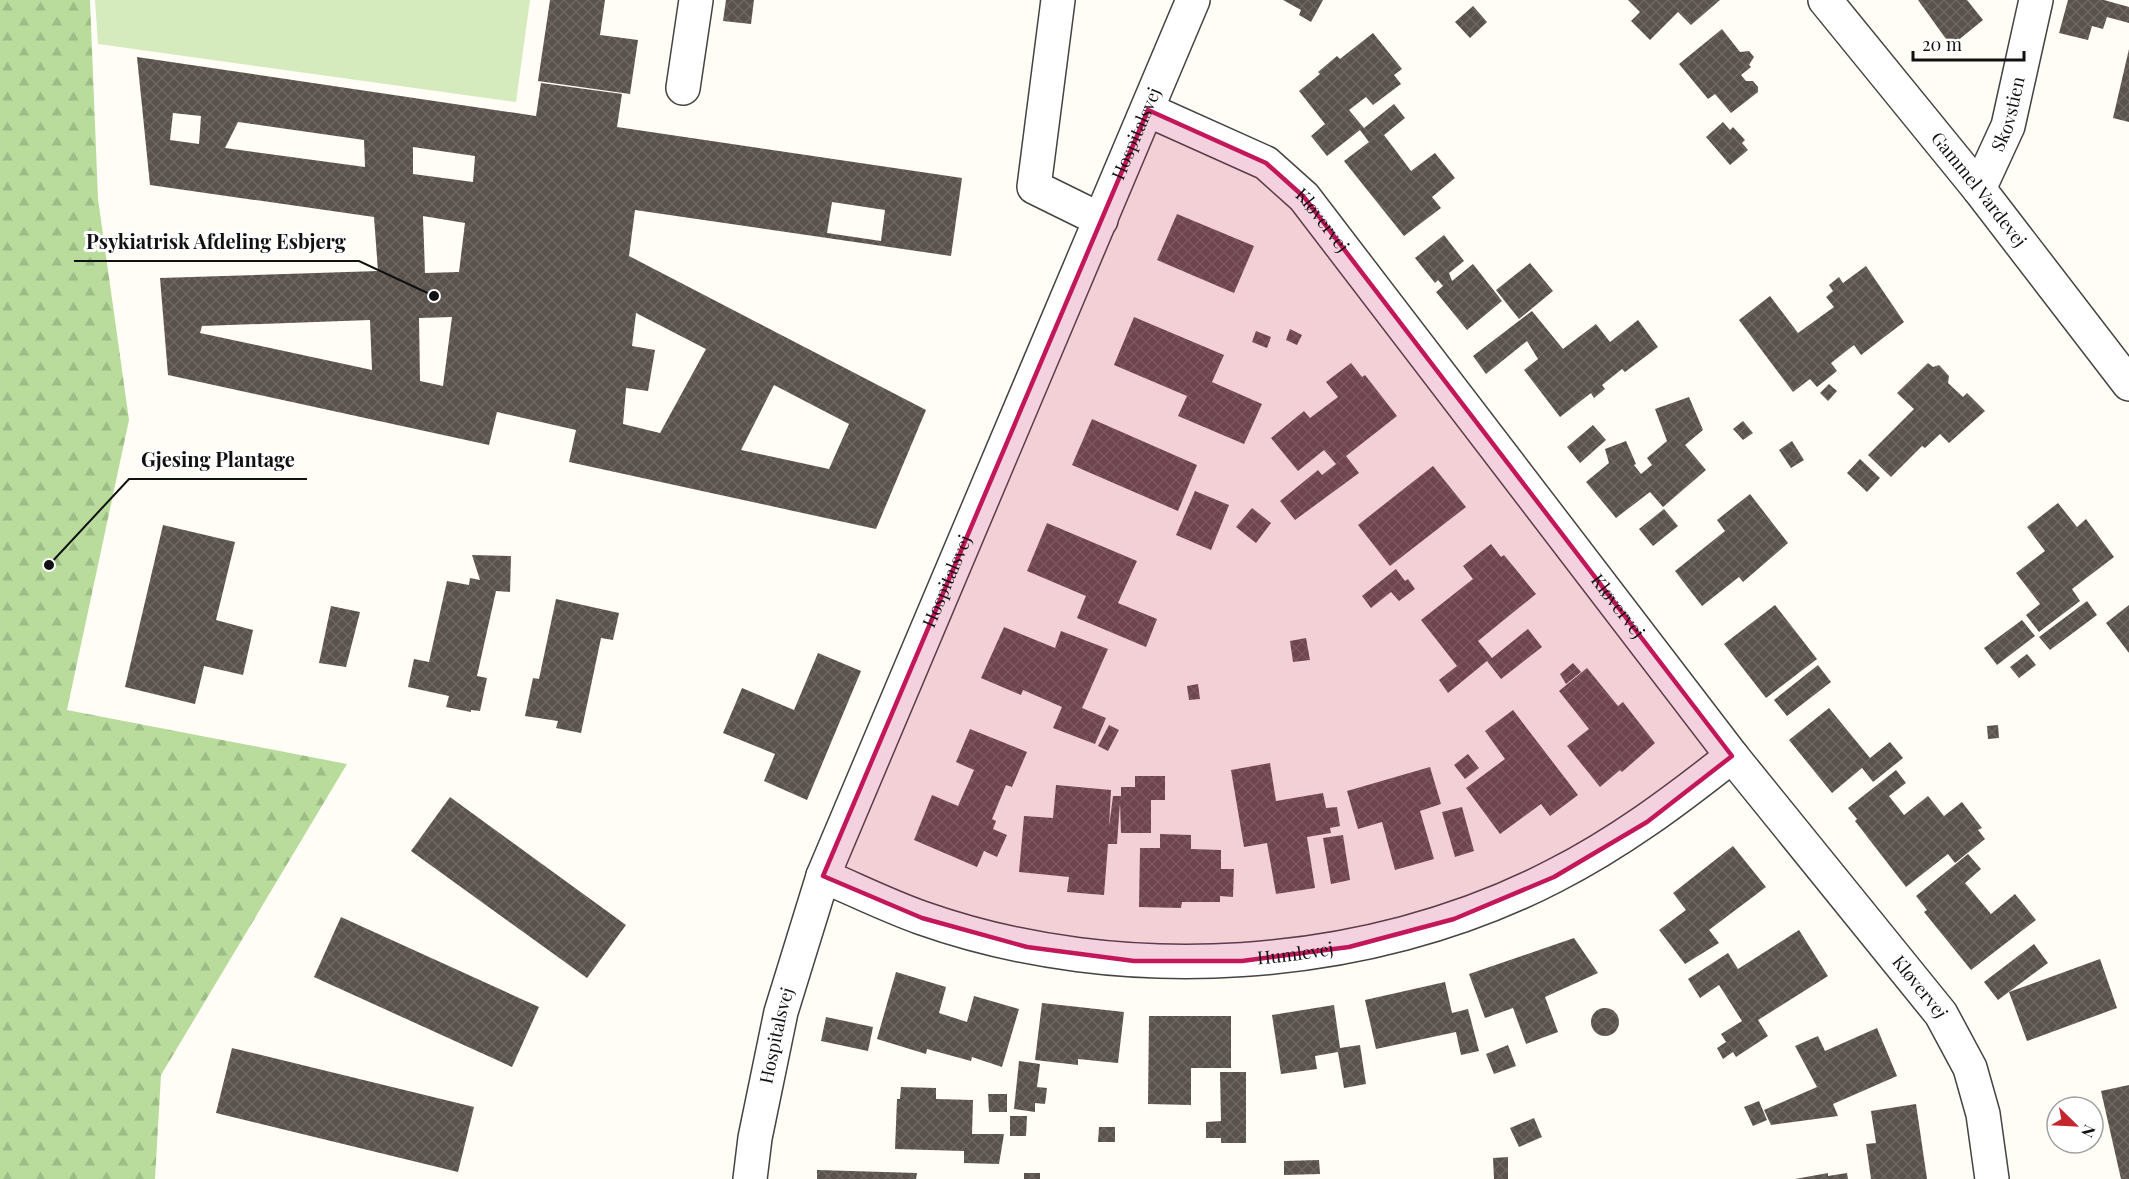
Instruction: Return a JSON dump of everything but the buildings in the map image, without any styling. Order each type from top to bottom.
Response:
[{"type":"street","points":[[683,88],[696,0]]},
{"type":"street","points":[[1058,0],[1034,187],[1101,220]]},
{"type":"street","name":"Hospitalsvej","points":[[750,1179],[755,1138],[781,1012],[823,876],[1193,0]]},
{"type":"street","name":"Gammel Vardevej","points":[[1825,0],[1979,189],[2129,384]]},
{"type":"street","name":"Skovstien","points":[[1979,189],[2008,126],[2036,0]]},
{"type":"street","name":"Kløvervej","points":[[1148,110],[1266,163],[1304,197],[1732,756],[1941,1014],[1970,1068],[1983,1114],[1992,1179]]},
{"type":"street","name":"Humlevej","points":[[823,876],[922,918],[1027,947],[1123,960],[1242,961],[1349,947],[1454,919],[1554,877],[1647,822],[1732,756]]},
{"type":"highlighted area","points":[[1148,110],[1266,163],[1304,197],[1732,756],[1647,822],[1554,877],[1454,919],[1349,947],[1242,961],[1134,961],[1027,947],[922,918],[823,876]]},
{"type":"green space","points":[[0,0],[90,0],[98,199],[129,420],[67,710],[347,764],[161,1075],[155,1179],[0,1179]]},
{"type":"green space","points":[[95,0],[530,0],[516,102],[98,44]]},
{"type":"place","name":"Psykiatrisk Afdeling Esbjerg","points":[[434,296]]},
{"type":"place","name":"Gjesing Plantage","points":[[49,565]]}]
